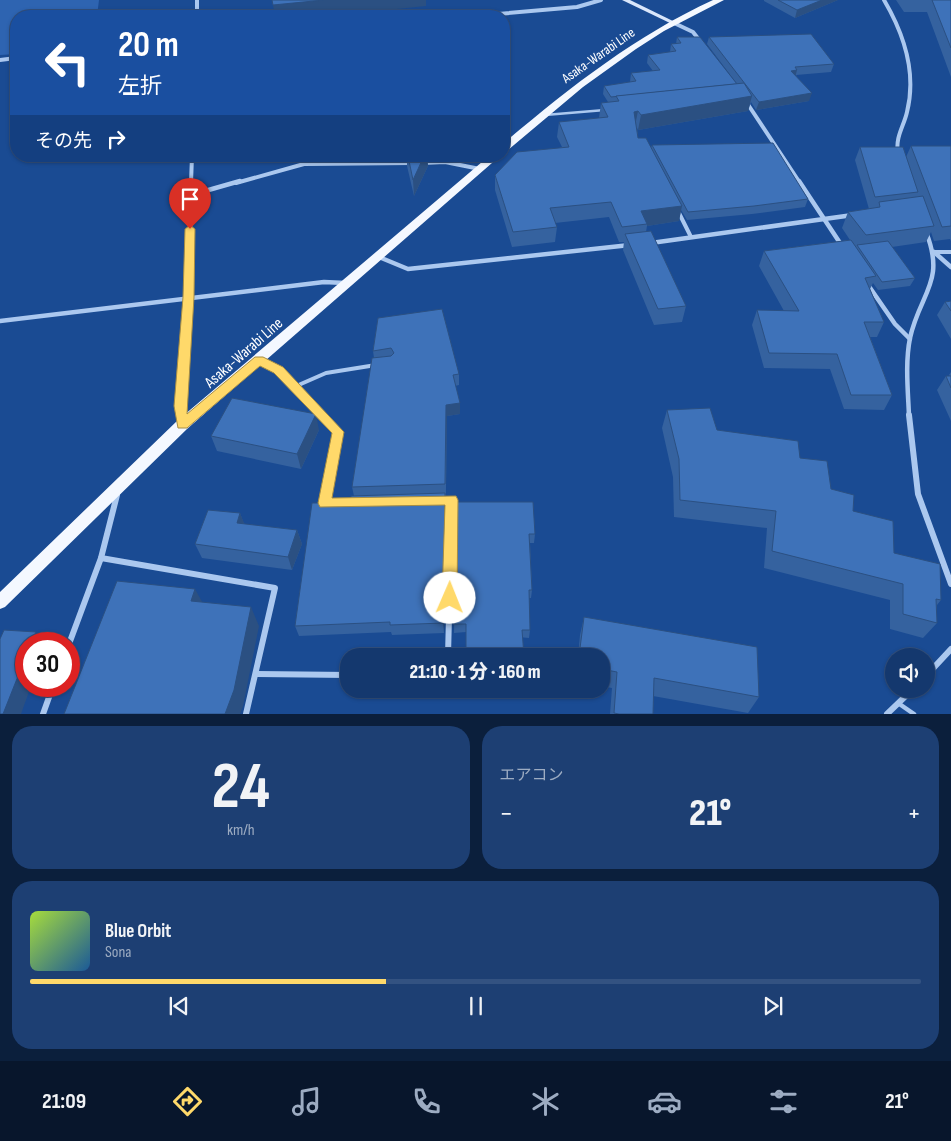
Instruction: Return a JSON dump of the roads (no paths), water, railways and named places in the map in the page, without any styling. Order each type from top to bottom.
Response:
[{"type":"main road","points":[[624,0],[674,23]]},
{"type":"main road","name":"Asaka-Warabi Line","points":[[510,143],[542,115],[618,57],[674,23],[720,0]]},
{"type":"main road","name":"Asaka-Warabi Line","points":[[0,602],[119,484],[182,425],[488,162]]},
{"type":"street","points":[[510,13],[577,7],[601,0]]},
{"type":"street","points":[[884,0],[904,40],[912,78],[911,99],[896,144],[899,159]]},
{"type":"street","points":[[674,23],[693,32],[702,43]]},
{"type":"street","points":[[742,95],[845,251]]},
{"type":"street","points":[[182,425],[180,406],[189,297],[192,162]]},
{"type":"street","points":[[191,195],[304,164],[445,162],[480,169]]},
{"type":"street","points":[[648,243],[860,214]]},
{"type":"street","points":[[923,226],[934,252],[935,270],[910,339],[908,377],[909,418],[918,494],[925,518],[951,584]]},
{"type":"street","points":[[379,256],[408,269],[639,244]]},
{"type":"street","points":[[934,252],[951,267]]},
{"type":"street","points":[[862,275],[895,324],[910,339]]},
{"type":"street","points":[[0,321],[324,282],[348,283]]},
{"type":"street","points":[[259,360],[278,370],[338,432],[324,503],[363,502]]},
{"type":"street","points":[[73,632],[101,558],[119,484]]},
{"type":"street","points":[[432,500],[452,500],[448,648]]},
{"type":"street","points":[[101,558],[275,588],[257,674],[246,714]]},
{"type":"street","points":[[935,666],[951,648]]},
{"type":"street","points":[[257,674],[340,675]]},
{"type":"street","points":[[43,714],[49,697]]},
{"type":"street","points":[[886,714],[903,698]]},
{"type":"lane","points":[[542,115],[608,110]]},
{"type":"lane","points":[[674,204],[692,237]]},
{"type":"lane","points":[[934,252],[951,252]]},
{"type":"lane","points":[[294,387],[326,373],[382,364]]},
{"type":"lane","points":[[898,702],[914,714]]}]
